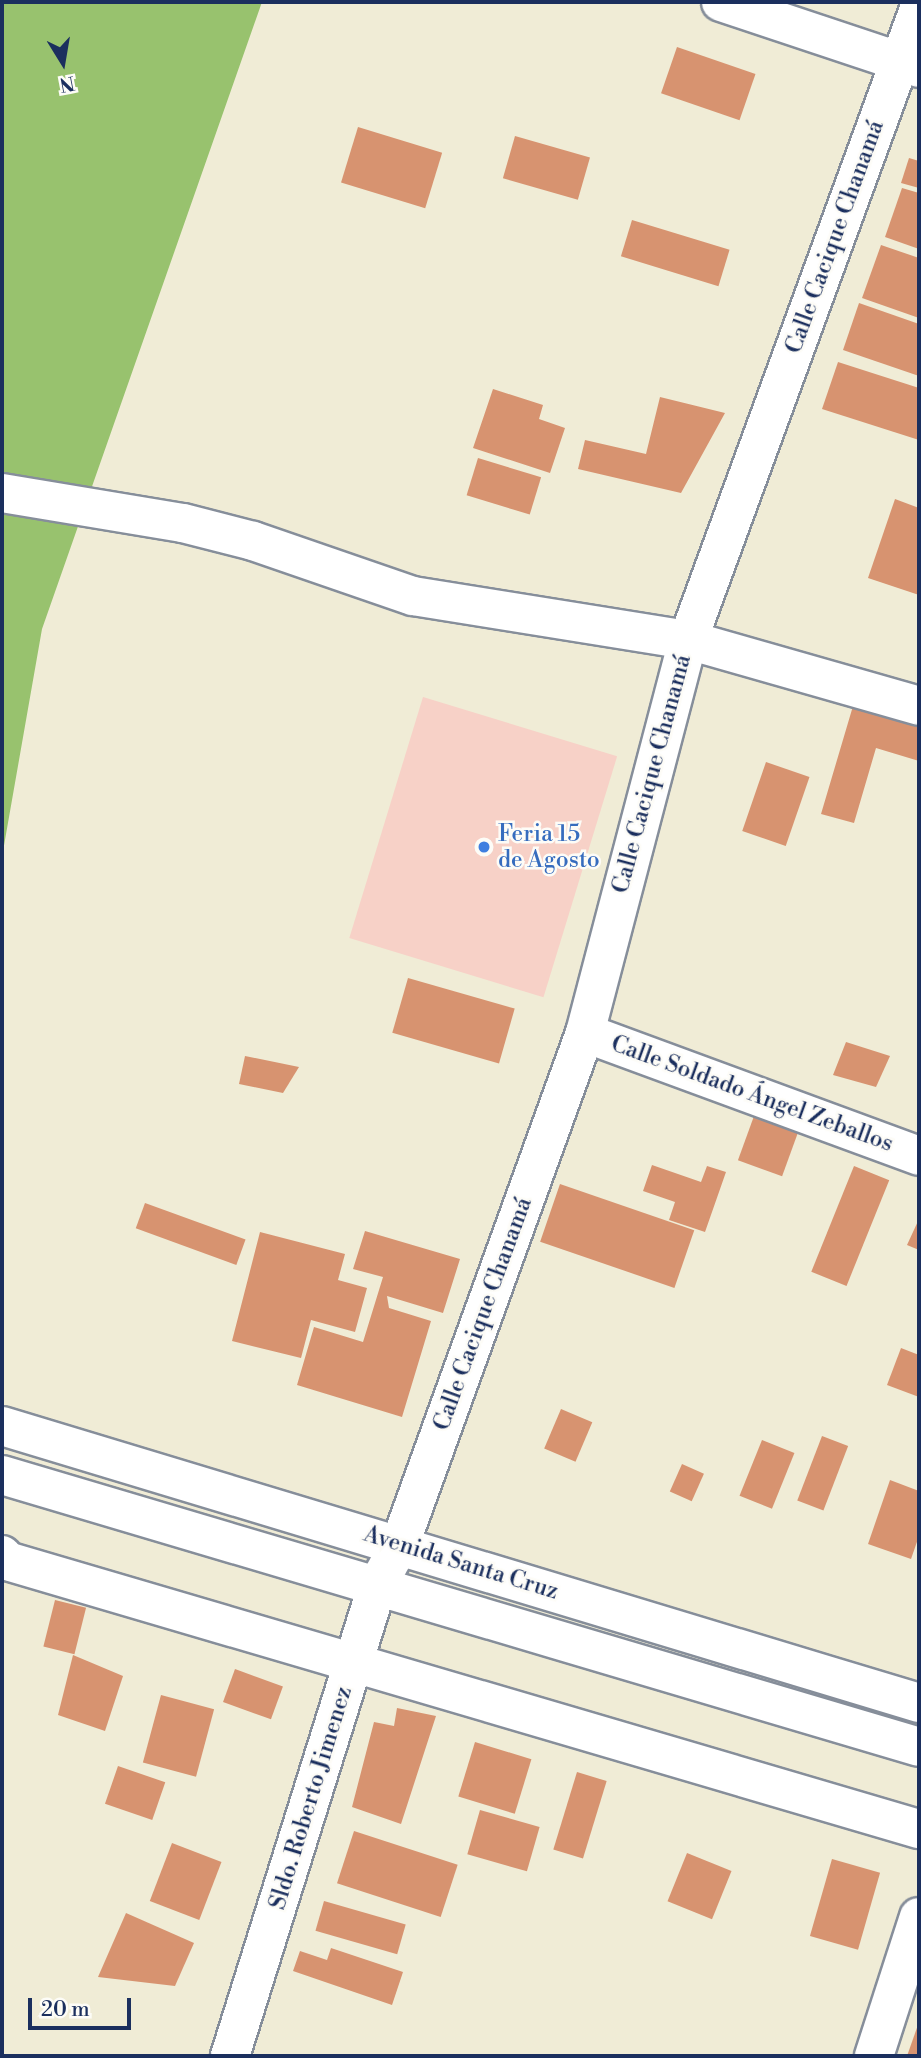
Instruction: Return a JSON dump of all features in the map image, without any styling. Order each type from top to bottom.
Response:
[{"type":"street","points":[[721,2],[909,64]]},
{"type":"street","name":"Calle Cacique Chanamá","points":[[400,1544],[584,1032],[688,639],[909,64],[919,9]]},
{"type":"street","points":[[2,493],[183,523],[253,541],[413,596],[688,639],[919,706]]},
{"type":"street","name":"Calle Soldado Ángel Zeballos","points":[[584,1032],[919,1156]]},
{"type":"street","name":"Avenida Santa Cruz","points":[[2,1426],[400,1544],[919,1703]]},
{"type":"street","name":"Avenida Santa Cruz","points":[[2,1475],[377,1584],[919,1747]]},
{"type":"street","name":"Sldo. Roberto Jimenez","points":[[230,2056],[377,1584],[400,1544]]},
{"type":"street","points":[[2,1555],[8,1561],[919,1829]]},
{"type":"street","points":[[874,2056],[919,1917]]},
{"type":"shaded area","name":"Feria 15 de Agosto","points":[[423,697],[617,756],[543,997],[349,938]]},
{"type":"green space","points":[[2,2],[262,2],[42,629],[2,857]]},
{"type":"building","points":[[677,47],[755,74],[740,120],[661,93]]},
{"type":"building","points":[[358,127],[442,153],[425,208],[341,182]]},
{"type":"building","points":[[515,136],[590,157],[578,200],[503,178]]},
{"type":"building","points":[[909,158],[919,161],[919,188],[901,183]]},
{"type":"building","points":[[902,188],[919,193],[919,249],[885,237]]},
{"type":"building","points":[[632,220],[730,250],[718,286],[621,256]]},
{"type":"building","points":[[881,245],[919,258],[919,318],[862,298]]},
{"type":"building","points":[[859,303],[919,324],[919,376],[843,350]]},
{"type":"building","points":[[838,362],[919,388],[919,440],[822,409]]},
{"type":"building","points":[[493,389],[543,405],[539,419],[565,428],[550,473],[473,448]]},
{"type":"building","points":[[660,397],[725,413],[681,493],[578,469],[585,440],[646,454]]},
{"type":"building","points":[[478,458],[541,477],[530,515],[467,495]]},
{"type":"building","points":[[895,499],[919,508],[919,595],[868,578]]},
{"type":"building","points":[[853,706],[919,726],[919,761],[876,748],[854,823],[821,814]]},
{"type":"building","points":[[766,762],[809,777],[786,846],[742,831]]},
{"type":"building","points":[[408,978],[515,1009],[499,1063],[392,1033]]},
{"type":"building","points":[[846,1042],[890,1056],[876,1087],[833,1075]]},
{"type":"building","points":[[245,1056],[299,1067],[283,1093],[239,1084]]},
{"type":"building","points":[[754,1116],[798,1132],[782,1176],[738,1160]]},
{"type":"building","points":[[652,1165],[701,1182],[707,1166],[726,1172],[705,1232],[669,1220],[675,1202],[643,1191]]},
{"type":"building","points":[[854,1166],[889,1180],[847,1286],[811,1272]]},
{"type":"building","points":[[560,1184],[694,1230],[674,1288],[540,1242]]},
{"type":"building","points":[[145,1203],[246,1240],[236,1265],[136,1228]]},
{"type":"building","points":[[919,1219],[919,1250],[907,1245]]},
{"type":"building","points":[[365,1231],[460,1259],[443,1313],[387,1296],[389,1308],[431,1321],[402,1417],[297,1385],[314,1327],[363,1342],[383,1277],[353,1269]]},
{"type":"building","points":[[260,1232],[345,1254],[338,1280],[367,1288],[355,1332],[311,1320],[301,1358],[232,1341]]},
{"type":"building","points":[[901,1348],[919,1355],[919,1397],[887,1385]]},
{"type":"building","points":[[561,1409],[592,1422],[575,1462],[544,1449]]},
{"type":"building","points":[[822,1436],[848,1446],[823,1510],[797,1500]]},
{"type":"building","points":[[762,1440],[794,1453],[772,1509],[740,1496]]},
{"type":"building","points":[[682,1464],[704,1474],[692,1501],[670,1491]]},
{"type":"building","points":[[890,1480],[919,1491],[919,1536],[911,1559],[868,1544]]},
{"type":"building","points":[[55,1600],[86,1608],[74,1654],[43,1647]]},
{"type":"building","points":[[73,1655],[123,1676],[105,1731],[58,1715]]},
{"type":"building","points":[[235,1669],[283,1686],[271,1719],[223,1702]]},
{"type":"building","points":[[161,1695],[214,1709],[196,1777],[143,1763]]},
{"type":"building","points":[[397,1708],[436,1716],[401,1824],[352,1807],[374,1722],[394,1726]]},
{"type":"building","points":[[475,1742],[531,1759],[515,1814],[458,1797]]},
{"type":"building","points":[[118,1766],[165,1782],[152,1820],[105,1804]]},
{"type":"building","points":[[577,1772],[607,1781],[583,1859],[553,1849]]},
{"type":"building","points":[[480,1810],[540,1827],[527,1871],[467,1854]]},
{"type":"building","points":[[354,1831],[458,1865],[441,1917],[337,1883]]},
{"type":"building","points":[[172,1843],[221,1862],[199,1920],[150,1901]]},
{"type":"building","points":[[687,1853],[732,1871],[712,1919],[668,1901]]},
{"type":"building","points":[[832,1859],[880,1873],[858,1950],[810,1936]]},
{"type":"building","points":[[324,1901],[406,1924],[397,1954],[315,1931]]},
{"type":"building","points":[[126,1913],[194,1943],[175,1986],[98,1977]]},
{"type":"building","points":[[331,1948],[403,1972],[392,2005],[293,1971],[300,1951],[327,1960]]},
{"type":"building","points":[[919,2022],[919,2056],[907,2056]]},
{"type":"place","name":"Feria 15 de Agosto","points":[[484,847]]}]
